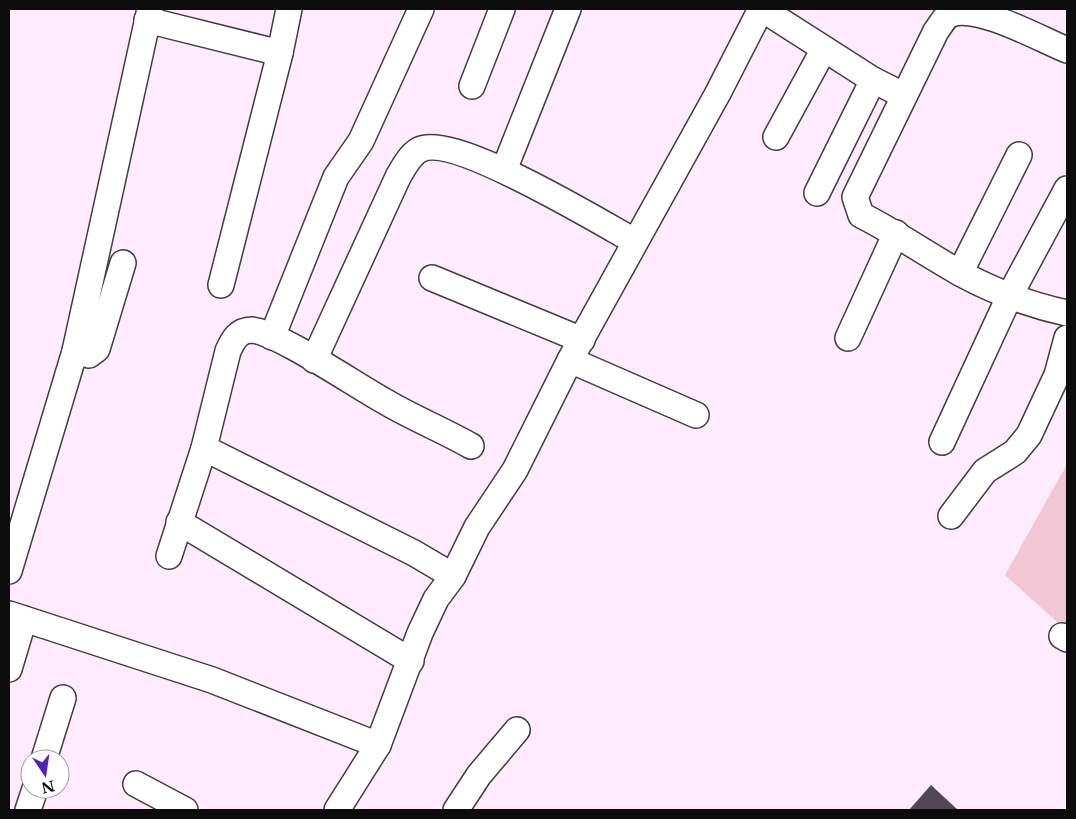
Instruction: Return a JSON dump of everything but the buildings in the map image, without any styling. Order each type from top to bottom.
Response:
[{"type":"street","points":[[221,285],[290,9]]},
{"type":"street","points":[[272,337],[336,177],[361,141],[421,9]]},
{"type":"street","points":[[472,86],[502,9]]},
{"type":"street","points":[[504,170],[568,9]]},
{"type":"street","points":[[337,810],[378,745],[411,662],[420,633],[432,607],[453,576],[477,527],[515,470],[634,241],[718,93],[761,9],[873,80],[904,95]]},
{"type":"street","points":[[1067,50],[986,12],[966,11],[949,14],[936,31],[854,197],[860,215],[896,233],[960,273],[1039,307],[1067,313]]},
{"type":"street","points":[[9,571],[75,351],[148,14],[280,53]]},
{"type":"street","points":[[776,137],[824,49]]},
{"type":"street","points":[[817,193],[873,80]]},
{"type":"street","points":[[314,360],[398,177],[409,160],[419,150],[428,148],[456,154],[504,170],[634,241]]},
{"type":"street","points":[[960,273],[1019,155]]},
{"type":"street","points":[[942,442],[1010,295],[1067,189]]},
{"type":"street","points":[[848,338],[896,233]]},
{"type":"street","points":[[75,351],[89,355],[97,349],[123,264]]},
{"type":"street","points":[[432,278],[576,350],[696,415]]},
{"type":"street","points":[[169,556],[204,448],[228,351],[234,337],[251,330],[272,337],[388,404],[470,446]]},
{"type":"street","points":[[950,516],[985,471],[1010,456],[1029,435],[1057,375],[1067,338]]},
{"type":"street","points":[[204,448],[414,553],[453,576]]},
{"type":"street","points":[[179,522],[411,662]]},
{"type":"street","points":[[9,669],[16,617],[212,680],[378,745]]},
{"type":"street","points":[[47,749],[63,698]]},
{"type":"street","points":[[456,810],[479,775],[517,730]]},
{"type":"street","points":[[136,784],[185,810]]},
{"type":"shaded area","points":[[1067,464],[1067,631],[1005,575]]}]
